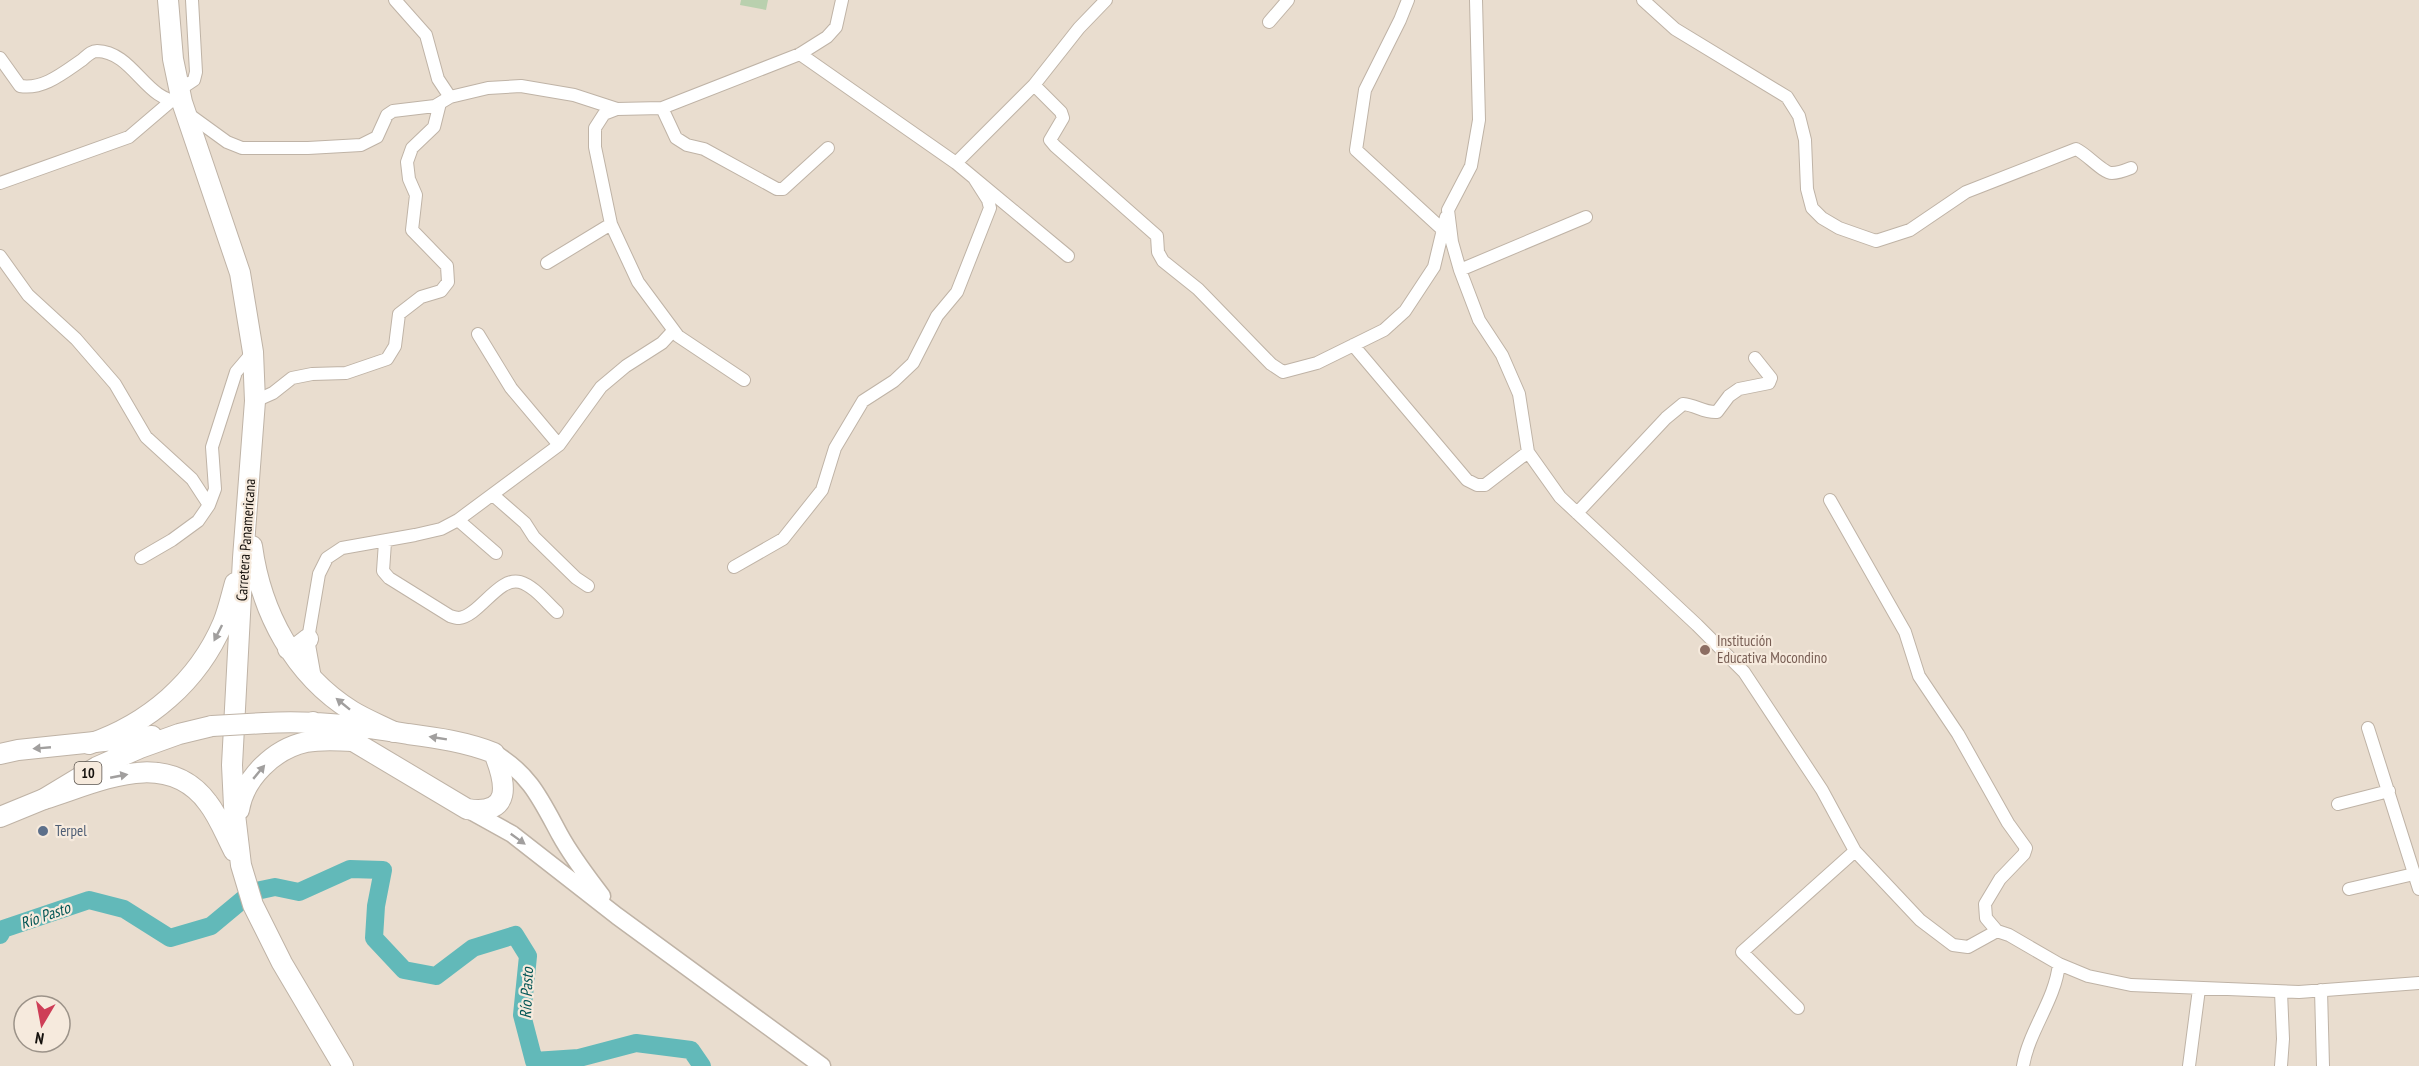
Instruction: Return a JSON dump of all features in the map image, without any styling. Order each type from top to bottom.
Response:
[{"type":"main road","name":"Carretera Panamericana","points":[[168,0],[179,102],[240,273],[253,352],[255,401],[243,558],[232,765],[236,825],[243,873],[253,905],[282,963],[343,1066]]},
{"type":"main road","points":[[248,516],[260,588],[272,620],[288,649],[316,682],[352,711],[394,732]]},
{"type":"main road","points":[[89,744],[135,724],[163,704],[187,681],[207,653],[223,623],[243,558]]},
{"type":"main road","points":[[288,649],[299,646],[308,639]]},
{"type":"main road","name":"10","points":[[313,722],[353,741],[512,834],[617,916],[822,1066]]},
{"type":"main road","name":"10","points":[[0,817],[44,799],[97,767],[140,748],[179,734],[212,726],[313,722],[470,744],[494,753],[509,762],[528,780],[542,799],[577,864],[617,916]]},
{"type":"main road","name":"10","points":[[0,754],[18,750],[179,734]]},
{"type":"main road","points":[[236,825],[247,787],[262,767],[281,752],[304,742],[329,739],[353,741]]},
{"type":"main road","points":[[467,809],[482,811],[494,808],[503,797],[504,784],[494,753]]},
{"type":"main road","points":[[44,799],[116,775],[161,772],[182,779],[196,789],[209,804],[243,873]]},
{"type":"street","points":[[0,183],[129,137],[179,102],[194,80],[196,72],[192,0]]},
{"type":"street","points":[[255,401],[273,393],[292,378],[312,374],[346,373],[387,359],[395,346],[399,314],[422,297],[441,291],[448,282],[447,266],[412,230],[416,195],[409,178],[407,162],[412,148],[434,127],[445,100],[426,35],[395,0]]},
{"type":"street","points":[[0,58],[20,86],[31,88],[47,82],[94,51],[108,52],[121,58],[151,90],[179,102],[227,142],[242,148],[361,145],[377,137],[387,115],[393,111],[435,106],[445,100],[488,88],[521,86],[574,95],[617,109],[662,108],[800,54],[827,36],[836,27],[842,0]]},
{"type":"street","points":[[956,163],[1034,85],[1079,28],[1106,0]]},
{"type":"street","points":[[1269,22],[1288,0]]},
{"type":"street","points":[[1408,0],[1365,90],[1356,150],[1443,230]]},
{"type":"street","points":[[1034,85],[1061,112],[1063,117],[1050,140],[1055,146],[1157,236],[1158,252],[1163,261],[1198,289],[1271,364],[1283,372],[1296,370],[1317,363],[1384,330],[1406,311],[1434,267],[1448,210],[1471,166],[1479,120],[1476,0]]},
{"type":"street","points":[[1643,0],[1675,29],[1787,97],[1799,116],[1805,141],[1807,189],[1812,208],[1821,218],[1839,228],[1876,241],[1910,230],[1966,192],[2076,149],[2108,172],[2113,173],[2131,168]]},
{"type":"street","points":[[800,54],[956,163],[1068,256]]},
{"type":"street","points":[[662,108],[676,138],[687,145],[704,149],[777,189],[783,189],[828,148]]},
{"type":"street","points":[[617,109],[604,114],[595,128],[595,147],[611,225],[638,282],[673,331],[744,380]]},
{"type":"street","points":[[734,567],[783,539],[822,490],[835,448],[863,401],[894,381],[913,363],[938,316],[957,292],[990,208],[988,200],[974,178]]},
{"type":"street","points":[[1448,210],[1452,242],[1479,320],[1502,356],[1520,394],[1528,452],[1560,497],[1744,672],[1822,790],[1855,851],[1920,920],[1953,945],[1968,947],[1997,931]]},
{"type":"street","points":[[1460,270],[1586,217]]},
{"type":"street","points":[[548,263],[611,225]]},
{"type":"street","points":[[0,256],[28,295],[76,339],[115,384],[146,437],[192,479],[209,505]]},
{"type":"street","points":[[316,682],[308,639],[319,574],[327,558],[342,548],[385,542],[441,529],[458,520],[559,445],[601,387],[626,366],[662,343],[673,331]]},
{"type":"street","points":[[478,334],[511,388],[559,445]]},
{"type":"street","points":[[1353,345],[1467,480],[1476,485],[1485,485],[1528,452]]},
{"type":"street","points":[[141,558],[198,521],[209,505],[215,489],[212,447],[236,372],[253,352]]},
{"type":"street","points":[[1577,513],[1666,418],[1683,404],[1710,413],[1718,412],[1729,396],[1739,389],[1769,383],[1772,378],[1755,357]]},
{"type":"street","points":[[493,495],[525,523],[534,537],[576,578],[588,586]]},
{"type":"street","points":[[1830,500],[1905,632],[1918,676],[1958,734],[2008,823],[2026,848],[2024,854],[2000,879],[1985,904],[1986,918],[1997,931],[2059,964],[2088,976],[2131,985],[2282,992],[2419,983]]},
{"type":"street","points":[[458,520],[496,553]]},
{"type":"street","points":[[385,542],[383,571],[389,578],[450,616],[459,618],[468,614],[506,584],[517,581],[527,585],[557,612]]},
{"type":"street","points":[[2368,728],[2419,889]]},
{"type":"street","points":[[2338,804],[2389,791]]},
{"type":"street","points":[[1798,1008],[1742,952],[1855,851]]},
{"type":"street","points":[[2349,889],[2414,874]]},
{"type":"street","points":[[2024,1066],[2032,1035],[2047,1005],[2059,964]]},
{"type":"street","points":[[2190,1066],[2199,988]]},
{"type":"street","points":[[2321,990],[2323,1066]]},
{"type":"street","points":[[2281,1066],[2282,992]]},
{"type":"green space","points":[[741,0],[768,0],[766,10],[740,5]]},
{"type":"waterway","name":"Río Pasto","points":[[0,935],[3,929],[89,900],[124,909],[170,938],[211,926],[252,892],[275,887],[299,892],[350,869],[383,870],[376,906],[374,938],[404,970],[436,976],[473,948],[515,935],[528,956],[522,1015],[534,1061],[579,1058],[636,1043],[691,1050],[702,1066]]},
{"type":"place","name":"Institución Educativa Mocondino","points":[[1705,650]]},
{"type":"place","name":"Terpel","points":[[43,831]]}]
